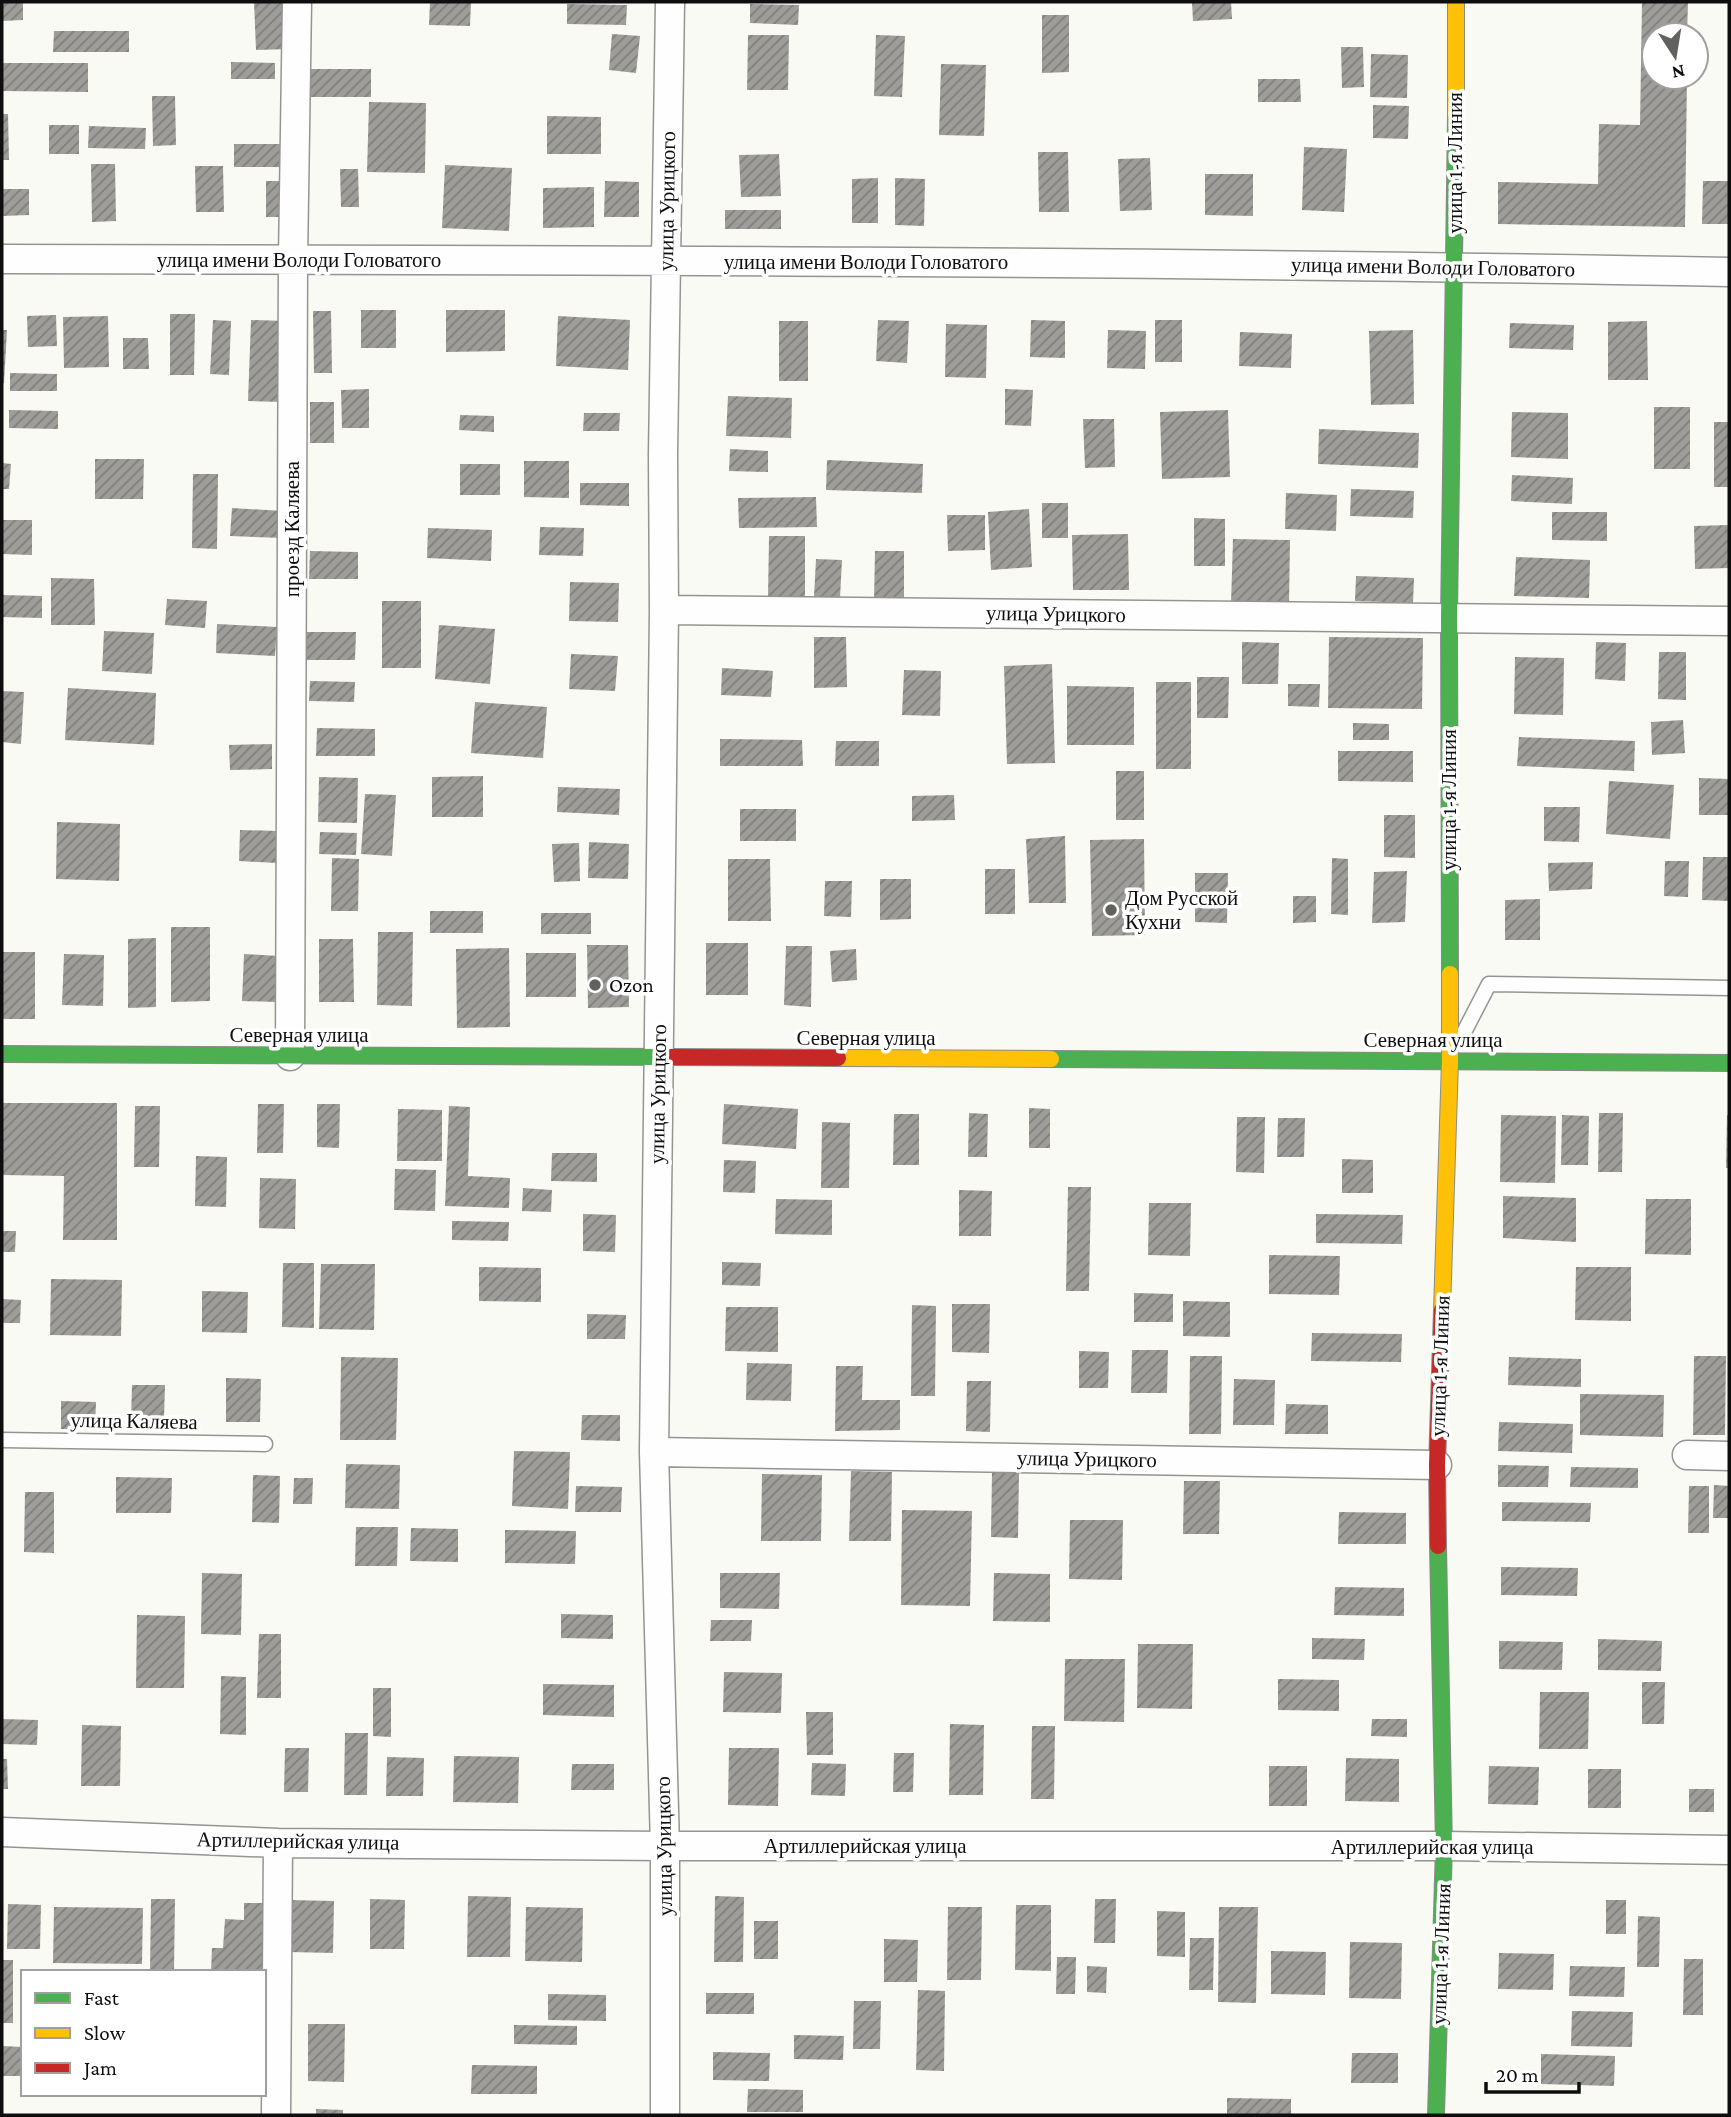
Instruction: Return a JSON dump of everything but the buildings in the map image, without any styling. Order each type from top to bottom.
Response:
[{"type":"street","name":"проезд Каляева","points":[[290,1056],[293,260],[298,2]]},
{"type":"street","name":"улица Урицкого","points":[[665,2115],[665,1846],[654,1452],[670,2]]},
{"type":"street","name":"улица 1-я Линия","points":[[1436,2115],[1444,1846],[1437,1465],[1450,1061],[1448,617],[1455,267],[1456,2]]},
{"type":"street","name":"улица имени Володи Головатого","points":[[2,259],[666,260],[1729,272]]},
{"type":"street","name":"улица Урицкого","points":[[664,610],[1448,617]]},
{"type":"street","points":[[1448,617],[1729,621]]},
{"type":"street","name":"Северная улица","points":[[2,1054],[1729,1063]]},
{"type":"street","name":"улица Урицкого","points":[[654,1452],[1437,1465]]},
{"type":"street","points":[[1687,1455],[1729,1456]]},
{"type":"street","name":"Артиллерийская улица","points":[[2,1832],[278,1843],[1444,1846],[1729,1850]]},
{"type":"street","points":[[276,2115],[278,1843]]},
{"type":"lane","points":[[1450,1061],[1489,984],[1729,988]]},
{"type":"lane","name":"улица Каляева","points":[[2,1440],[265,1444]]},
{"type":"traffic: fast","points":[[1450,974],[1449,617],[1456,116]]},
{"type":"traffic: fast","points":[[2,1054],[669,1057]]},
{"type":"traffic: fast","points":[[1051,1059],[1729,1063]]},
{"type":"traffic: fast","points":[[1436,2115],[1444,1846],[1438,1546]]},
{"type":"traffic: slow","points":[[1456,2],[1456,116]]},
{"type":"traffic: slow","points":[[1442,1310],[1450,974]]},
{"type":"traffic: slow","points":[[838,1058],[1051,1059]]},
{"type":"traffic: jam","points":[[669,1057],[838,1058]]},
{"type":"traffic: jam","points":[[1438,1546],[1437,1465],[1442,1310]]},
{"type":"place","name":"Дом Русской Кухни","points":[[1111,910]]},
{"type":"place","name":"Ozon","points":[[595,985]]}]
